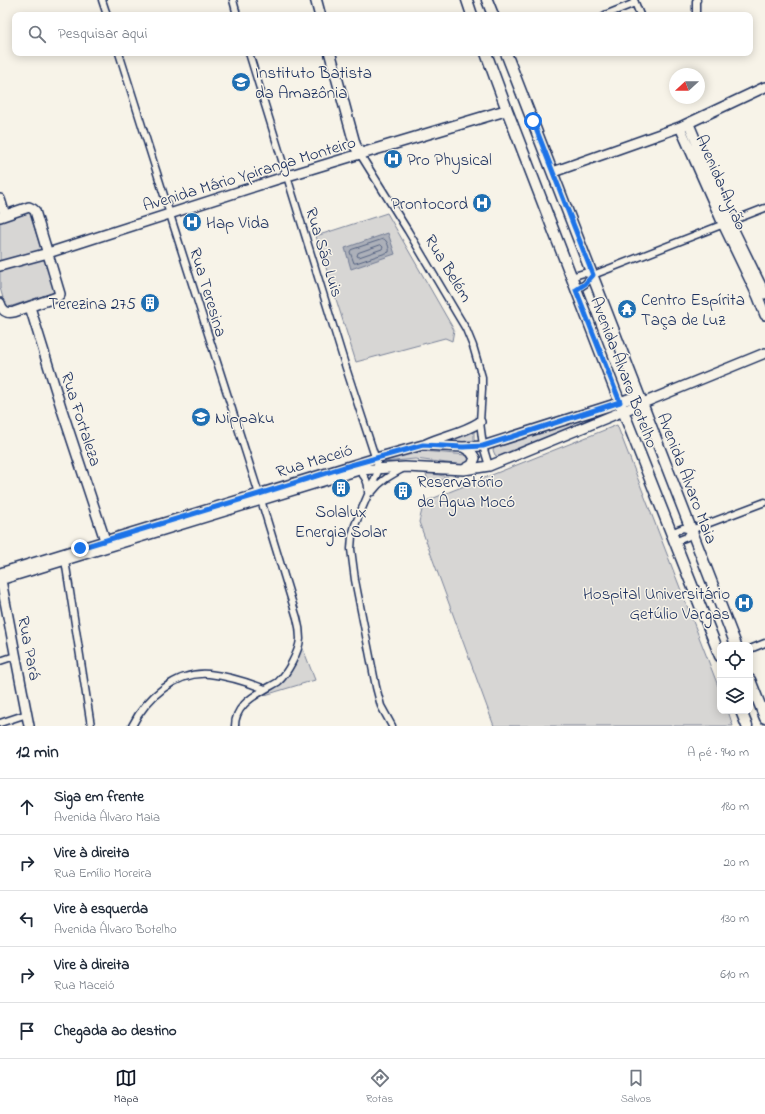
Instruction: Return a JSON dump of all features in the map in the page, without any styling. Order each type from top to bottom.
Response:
[{"type":"main road","points":[[316,0],[319,12]]},
{"type":"main road","points":[[467,0],[471,12]]},
{"type":"main road","points":[[487,0],[492,12]]},
{"type":"main road","name":"Rua Belém","points":[[331,56],[355,145],[360,154]]},
{"type":"main road","name":"Avenida Álvaro Botelho","points":[[487,56],[621,407],[717,647]]},
{"type":"main road","name":"Avenida Álvaro Maia","points":[[510,56],[553,172],[735,642]]},
{"type":"main road","points":[[553,172],[685,126],[765,87]]},
{"type":"main road","name":"Avenida Mário Ypiranga Monteiro","points":[[0,266],[48,253],[287,176],[507,110]]},
{"type":"main road","name":"Avenida Ayrão","points":[[685,126],[726,223],[763,295],[765,315]]},
{"type":"main road","points":[[0,199],[2,216],[29,207],[33,208],[35,211],[59,295],[30,307],[9,313],[3,310],[0,303]]},
{"type":"main road","name":"Rua Fortaleza","points":[[30,307],[105,540]]},
{"type":"main road","name":"Rua Maceió","points":[[0,577],[105,540],[359,470],[405,467],[464,470],[489,466],[621,407],[765,353]]},
{"type":"main road","name":"Rua Maceió","points":[[0,577],[65,560],[376,458],[423,445],[463,447],[483,446],[621,407]]},
{"type":"main road","points":[[423,445],[471,428],[480,422]]},
{"type":"main road","points":[[463,447],[471,452],[475,458],[472,465],[464,470]]},
{"type":"main road","name":"Rua Pará","points":[[0,577],[29,726]]},
{"type":"main road","points":[[753,688],[765,718]]},
{"type":"main road","points":[[742,714],[747,726]]},
{"type":"street","points":[[102,0],[106,12]]},
{"type":"street","points":[[233,0],[236,12]]},
{"type":"street","points":[[696,12],[696,1],[698,0]]},
{"type":"street","points":[[611,12],[635,1],[639,12]]},
{"type":"street","name":"Rua Teresina","points":[[120,56],[260,497],[300,632],[299,645],[287,671],[279,682],[265,689],[247,701],[240,708],[236,715],[235,726]]},
{"type":"street","name":"Rua São Luis","points":[[250,56],[346,368],[379,468]]},
{"type":"street","name":"Rua Belém","points":[[360,154],[466,329],[475,351],[482,377],[480,422],[483,446],[489,466]]},
{"type":"street","points":[[576,290],[585,284],[593,275],[765,208]]},
{"type":"street","points":[[571,277],[584,273],[593,275]]},
{"type":"street","points":[[367,498],[380,483],[405,467]]},
{"type":"street","points":[[379,468],[352,536],[351,549],[352,564],[376,687],[382,706],[392,726]]},
{"type":"street","points":[[359,470],[368,482],[369,487],[367,498]]},
{"type":"street","points":[[672,537],[684,528],[691,530],[765,502]]},
{"type":"street","points":[[672,537],[687,537],[691,530]]},
{"type":"street","points":[[65,560],[91,726]]},
{"type":"street","points":[[753,648],[765,643]]},
{"type":"street","points":[[0,661],[16,656]]},
{"type":"street","points":[[132,726],[147,703],[159,691],[190,675],[208,674],[221,676],[246,682],[265,689]]},
{"type":"street","points":[[0,723],[27,714]]},
{"type":"shaded area","points":[[29,211],[55,292],[6,308],[0,288],[0,221]]},
{"type":"shaded area","points":[[387,213],[454,330],[452,341],[445,338],[356,362],[316,236]]},
{"type":"shaded area","points":[[618,406],[619,409],[498,457],[495,455],[493,450],[495,447]]},
{"type":"shaded area","points":[[617,425],[717,683],[717,714],[729,714],[733,726],[494,726],[419,522],[424,502]]},
{"type":"shaded area","points":[[474,429],[474,442],[441,441]]},
{"type":"shaded area","points":[[423,451],[466,455],[469,460],[463,465],[415,459],[361,464]]},
{"type":"shaded area","points":[[425,472],[448,477],[430,485]]},
{"type":"shaded area","points":[[302,646],[315,680],[255,698],[285,679]]},
{"type":"water","points":[[388,233],[395,254],[351,269],[345,248]]},
{"type":"place","name":"Instituto Batista da Amazônia","points":[[241,82]]},
{"type":"place","name":"Pro Physical","points":[[393,159]]},
{"type":"place","name":"Prontocord","points":[[482,203]]},
{"type":"place","name":"Hap Vida","points":[[192,222]]},
{"type":"place","name":"Terezina 275","points":[[150,303]]},
{"type":"place","name":"Centro Espírita Taça de Luz","points":[[627,309]]},
{"type":"place","name":"Nippaku","points":[[201,417]]},
{"type":"place","name":"Solalux Energia Solar","points":[[341,488]]},
{"type":"place","name":"Reservatório de Água Mocó","points":[[403,491]]},
{"type":"place","name":"Hospital Universitário Getúlio Vargas","points":[[744,603]]},
{"type":"route","points":[[80,548],[351,465],[423,445],[463,447],[483,446],[620,402],[576,290],[588,282],[593,275],[533,121]]}]
